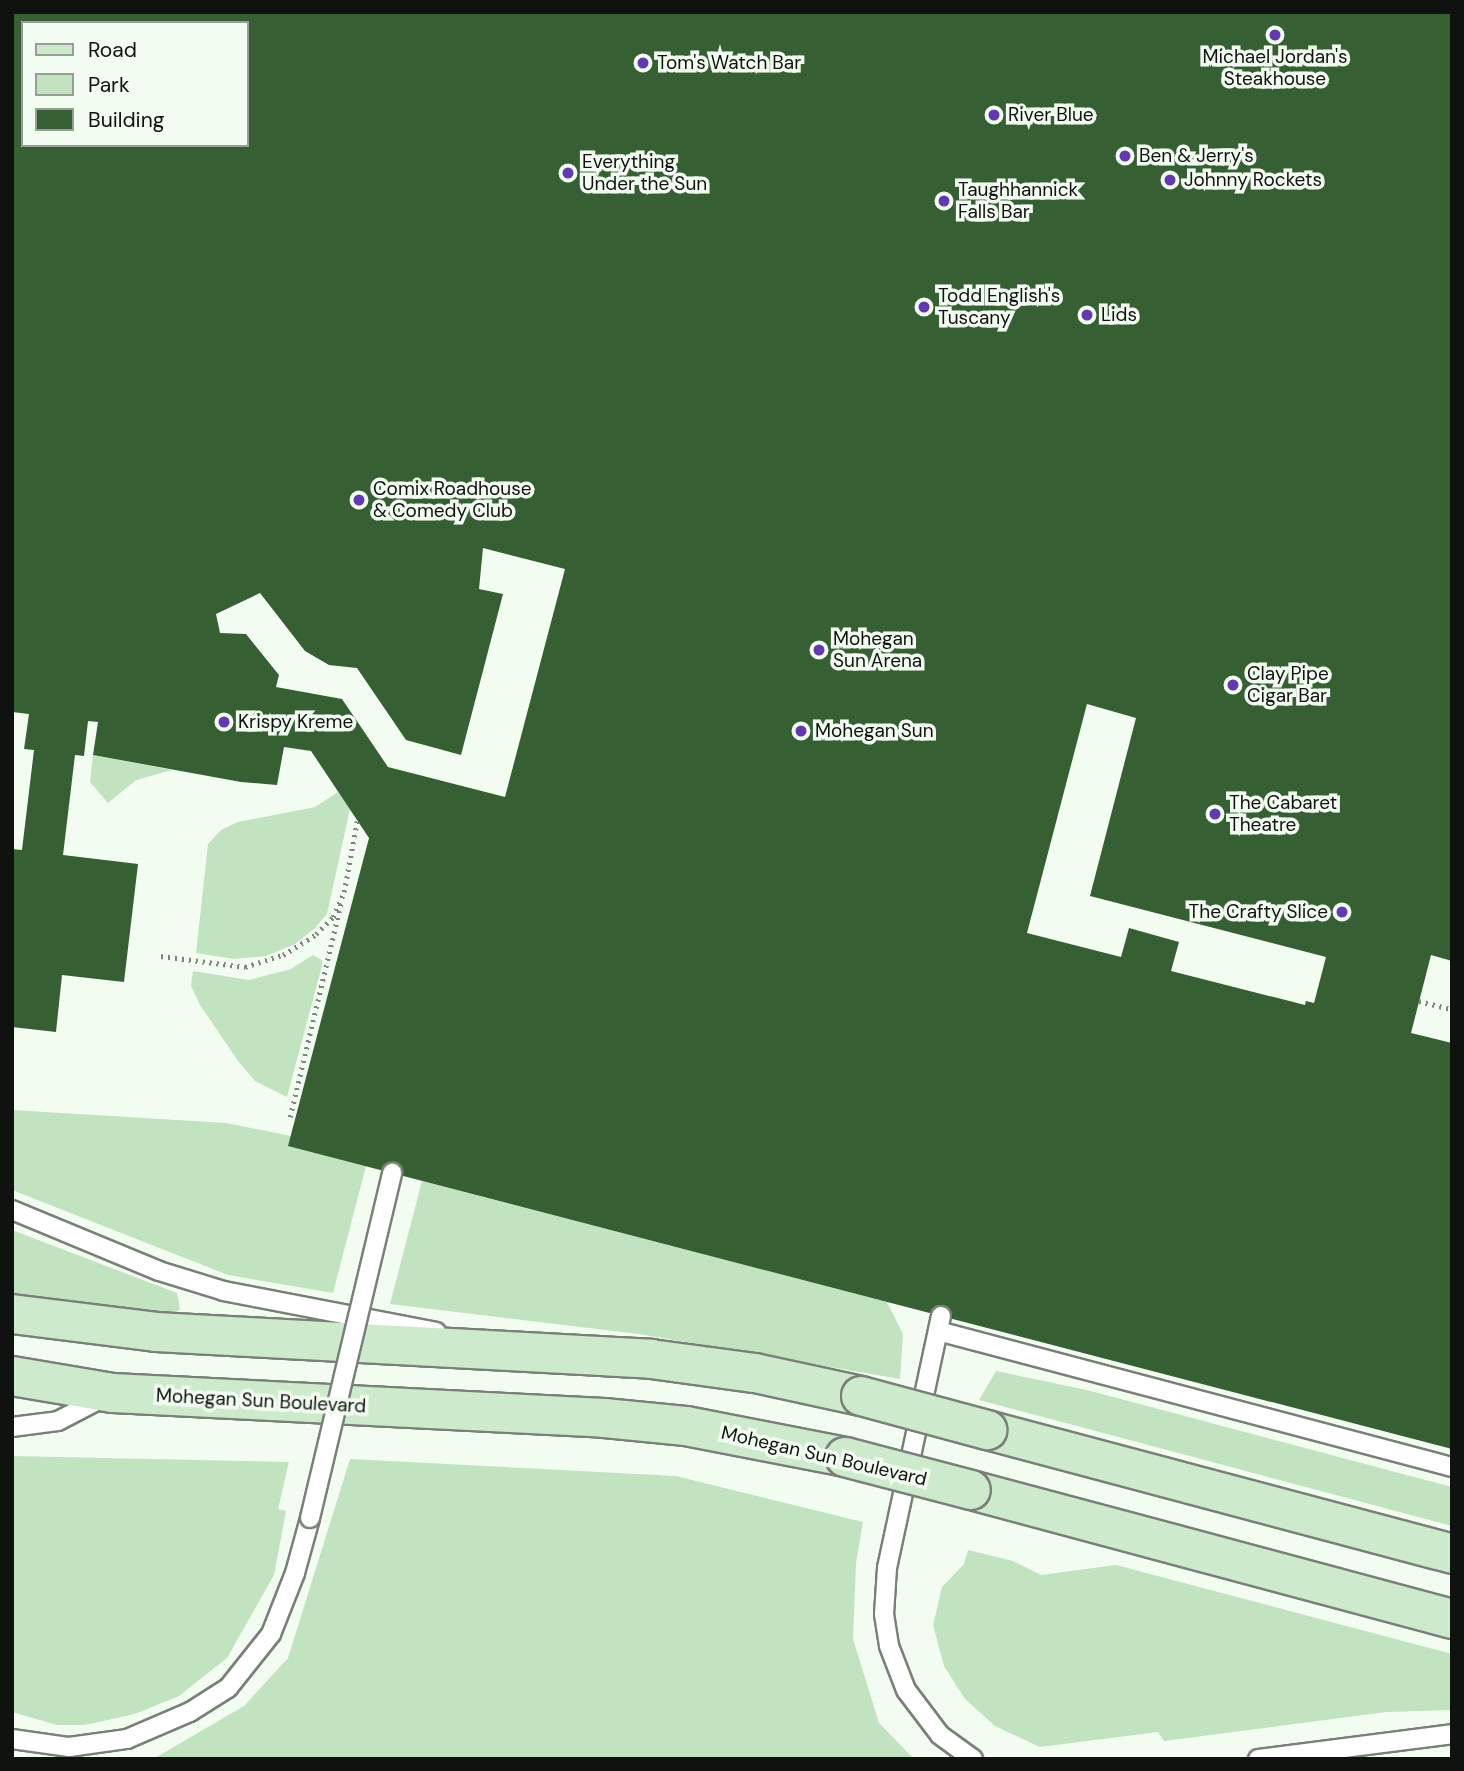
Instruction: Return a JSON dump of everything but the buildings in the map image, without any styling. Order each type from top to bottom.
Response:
[{"type":"main road","points":[[12,1314],[156,1332],[493,1348],[702,1365],[861,1396],[1452,1554]]},
{"type":"main road","name":"Mohegan Sun Boulevard","points":[[12,1376],[113,1393],[604,1418],[686,1426],[845,1457],[1452,1619]]},
{"type":"lane","points":[[12,1739],[69,1747],[127,1738],[190,1712],[221,1693],[244,1673],[271,1634],[295,1573],[310,1518],[391,1173]]},
{"type":"lane","points":[[12,1210],[159,1270],[224,1291],[358,1314],[493,1348]]},
{"type":"lane","points":[[973,1759],[940,1735],[906,1690],[889,1646],[884,1614],[887,1568],[939,1323],[1452,1467]]},
{"type":"lane","points":[[12,1427],[58,1420],[113,1393]]},
{"type":"lane","points":[[1258,1759],[1452,1734]]},
{"type":"path","points":[[290,1117],[344,892],[358,821]]},
{"type":"path","points":[[161,956],[225,966],[261,964],[316,934],[333,916],[344,892]]},
{"type":"path","points":[[1419,1001],[1452,1009]]},
{"type":"green space","points":[[93,755],[172,770],[136,780],[108,803],[90,782]]},
{"type":"green space","points":[[338,792],[350,809],[327,914],[314,929],[295,944],[266,956],[234,959],[196,953],[208,844],[221,830],[238,822],[315,807]]},
{"type":"green space","points":[[313,955],[322,960],[322,966],[287,1097],[255,1081],[238,1061],[200,1005],[191,986],[193,971],[249,980],[291,969]]},
{"type":"green space","points":[[12,1110],[226,1123],[291,1136],[289,1146],[366,1166],[333,1293],[228,1275],[12,1190]]},
{"type":"green space","points":[[422,1181],[887,1302],[903,1334],[900,1379],[639,1334],[390,1304]]},
{"type":"green space","points":[[12,1230],[177,1293],[180,1309],[173,1315],[12,1293]]},
{"type":"green space","points":[[996,1371],[1087,1390],[1452,1487],[1452,1526],[979,1400]]},
{"type":"green space","points":[[12,1456],[289,1462],[278,1509],[286,1511],[274,1575],[227,1658],[179,1696],[135,1714],[85,1725],[57,1725],[12,1712]]},
{"type":"green space","points":[[350,1459],[676,1476],[863,1522],[856,1563],[853,1639],[879,1723],[914,1759],[153,1759],[244,1706],[288,1658]]},
{"type":"green space","points":[[968,1550],[1013,1561],[1041,1575],[1116,1565],[1452,1654],[1452,1710],[1386,1712],[1164,1741],[1158,1732],[1040,1747],[995,1726],[965,1699],[944,1666],[933,1625],[942,1587],[964,1564]]},
{"type":"place","name":"Michael Jordan's Steakhouse","points":[[1275,35]]},
{"type":"place","name":"Tom's Watch Bar","points":[[643,63]]},
{"type":"place","name":"River Blue","points":[[994,115]]},
{"type":"place","name":"Ben & Jerry's","points":[[1125,156]]},
{"type":"place","name":"Everything Under the Sun","points":[[568,173]]},
{"type":"place","name":"Johnny Rockets","points":[[1170,180]]},
{"type":"place","name":"Taughhannick Falls Bar","points":[[944,201]]},
{"type":"place","name":"Todd English's Tuscany","points":[[924,307]]},
{"type":"place","name":"Lids","points":[[1087,315]]},
{"type":"place","name":"Comix Roadhouse & Comedy Club","points":[[359,500]]},
{"type":"place","name":"Mohegan Sun Arena","points":[[819,650]]},
{"type":"place","name":"Clay Pipe Cigar Bar","points":[[1233,685]]},
{"type":"place","name":"Krispy Kreme","points":[[224,722]]},
{"type":"place","name":"Mohegan Sun","points":[[801,731]]},
{"type":"place","name":"The Cabaret Theatre","points":[[1215,814]]},
{"type":"place","name":"The Crafty Slice","points":[[1342,912]]}]
